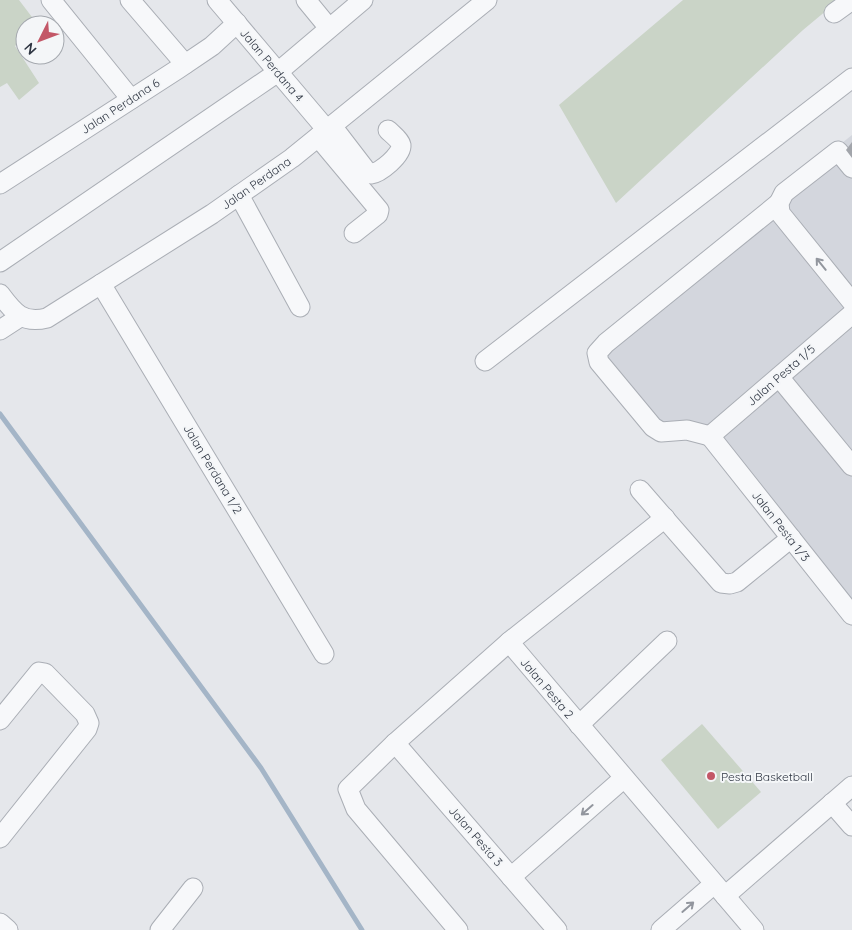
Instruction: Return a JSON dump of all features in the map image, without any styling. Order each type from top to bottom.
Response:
[{"type":"street","points":[[51,0],[131,99]]},
{"type":"street","points":[[130,0],[184,64]]},
{"type":"street","name":"Jalan Perdana 4","points":[[218,0],[326,131]]},
{"type":"street","points":[[306,0],[329,28]]},
{"type":"street","points":[[0,262],[278,72],[362,0]]},
{"type":"street","name":"Jalan Perdana","points":[[20,317],[34,321],[47,318],[239,195],[326,131],[488,0]]},
{"type":"street","points":[[834,13],[851,1]]},
{"type":"street","name":"Jalan Perdana 6","points":[[0,184],[212,46],[237,23]]},
{"type":"street","points":[[485,361],[852,78]]},
{"type":"street","points":[[326,131],[365,169],[371,174],[376,174],[398,154],[401,148],[400,142],[388,130]]},
{"type":"street","points":[[326,131],[379,210],[378,214],[354,233]]},
{"type":"street","points":[[710,436],[687,430],[661,432],[654,428],[599,362],[597,353],[606,343],[838,151],[852,168]]},
{"type":"street","points":[[239,195],[300,307]]},
{"type":"street","points":[[782,198],[780,213],[851,302]]},
{"type":"street","name":"Jalan Perdana 1/2","points":[[101,284],[324,654]]},
{"type":"street","points":[[0,330],[20,317],[3,298]]},
{"type":"street","name":"Jalan Pesta 1/5","points":[[710,436],[779,377],[851,302]]},
{"type":"street","points":[[779,377],[852,466]]},
{"type":"street","name":"Jalan Pesta 1/3","points":[[710,436],[852,615]]},
{"type":"street","points":[[640,490],[721,583],[730,584],[737,582],[790,538]]},
{"type":"street","points":[[458,930],[356,809],[349,794],[350,785],[509,642],[665,518]]},
{"type":"street","points":[[579,725],[667,641]]},
{"type":"street","name":"Jalan Pesta 2","points":[[509,642],[754,930]]},
{"type":"street","points":[[0,720],[39,672],[45,673],[84,714],[89,723],[87,729],[0,838]]},
{"type":"street","name":"Jalan Pesta 3","points":[[395,743],[556,930]]},
{"type":"street","points":[[511,877],[624,778]]},
{"type":"street","points":[[662,930],[720,890],[852,786]]},
{"type":"street","points":[[832,803],[852,826]]},
{"type":"street","points":[[160,930],[193,888]]},
{"type":"street","points":[[0,923],[8,930]]},
{"type":"shaded area","points":[[0,0],[19,0],[30,15],[15,15],[15,65],[27,65],[39,83],[19,100],[7,83],[0,87]]},
{"type":"shaded area","points":[[683,0],[839,0],[803,30],[616,203],[559,105]]},
{"type":"shaded area","points":[[852,135],[852,626],[705,439],[662,438],[594,363],[592,343]]},
{"type":"shaded area","name":"Pesta Basketball","points":[[702,724],[761,792],[718,829],[661,760]]},
{"type":"waterway","points":[[0,414],[261,768],[362,930]]},
{"type":"place","name":"Pesta Basketball","points":[[711,776]]}]
